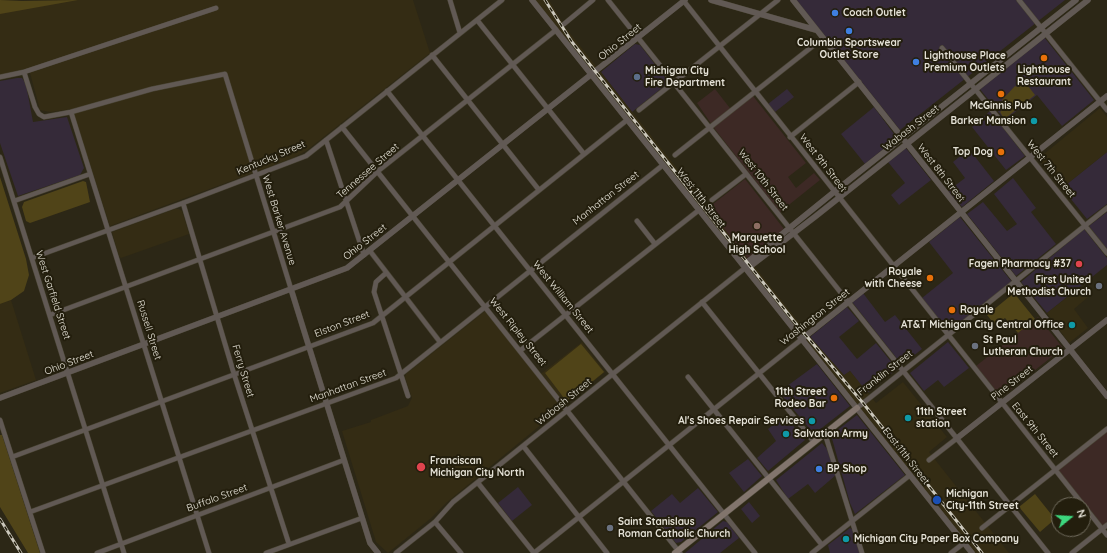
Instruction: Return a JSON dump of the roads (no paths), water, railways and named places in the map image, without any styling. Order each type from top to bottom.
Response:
[{"type":"main road","name":"Franklin Street","points":[[678,552],[857,408]]},
{"type":"street","points":[[450,0],[460,33]]},
{"type":"street","name":"Kentucky Street","points":[[32,258],[256,176],[306,156],[502,0]]},
{"type":"street","name":"West 11th Street","points":[[532,0],[857,408]]},
{"type":"street","points":[[564,24],[593,0]]},
{"type":"street","name":"West 10th Street","points":[[608,0],[675,82],[746,174],[1048,553]]},
{"type":"street","name":"Ohio Street","points":[[0,398],[217,316],[339,272],[354,264],[639,38],[684,0]]},
{"type":"street","name":"West 9th Street","points":[[684,0],[719,47],[949,336]]},
{"type":"street","points":[[710,0],[816,30]]},
{"type":"street","points":[[639,110],[778,0]]},
{"type":"street","name":"West 8th Street","points":[[793,0],[960,213],[1107,396]]},
{"type":"street","points":[[1019,0],[1107,110]]},
{"type":"street","name":"Wabash Street","points":[[745,268],[745,264],[1076,0]]},
{"type":"street","name":"Wabash Street","points":[[396,553],[435,522],[453,502],[702,302],[839,198],[906,143],[1088,0]]},
{"type":"street","points":[[0,77],[24,72],[216,8]]},
{"type":"street","points":[[477,20],[584,154]]},
{"type":"street","name":"Tennessee Street","points":[[50,315],[340,207],[346,199],[378,171],[556,30]]},
{"type":"street","points":[[675,155],[823,38]]},
{"type":"street","name":"West 7th Street","points":[[942,48],[1107,253]]},
{"type":"street","points":[[432,55],[540,190]]},
{"type":"street","name":"West Barker Avenue","points":[[24,72],[39,114],[44,117],[71,112],[152,89],[225,74],[370,544],[378,553]]},
{"type":"street","points":[[790,136],[858,82]]},
{"type":"street","name":"West William Street","points":[[387,91],[613,374],[723,515],[755,553]]},
{"type":"street","name":"Washington Street","points":[[534,553],[1107,96]]},
{"type":"street","name":"Russell Street","points":[[71,112],[196,516],[209,553]]},
{"type":"street","name":"Elston Street","points":[[12,457],[86,428],[161,402],[373,323],[382,317],[404,296],[627,120]]},
{"type":"street","name":"West Ripley Street","points":[[342,127],[521,350],[678,552]]},
{"type":"street","points":[[326,140],[364,255]]},
{"type":"street","name":"West Garfield Street","points":[[0,157],[124,553]]},
{"type":"street","name":"Manhattan Street","points":[[30,512],[396,378],[663,165]]},
{"type":"street","points":[[14,201],[90,174]]},
{"type":"street","points":[[712,200],[746,174]]},
{"type":"street","name":"Ferry Street","points":[[183,203],[234,374],[289,544]]},
{"type":"street","name":"Franklin Street","points":[[857,408],[949,336],[1107,208]]},
{"type":"street","points":[[521,350],[699,210]]},
{"type":"street","points":[[637,221],[656,244]]},
{"type":"street","points":[[370,251],[440,342]]},
{"type":"street","points":[[386,273],[376,282],[374,287],[382,317],[408,396]]},
{"type":"street","points":[[702,302],[814,442]]},
{"type":"street","name":"Pine Street","points":[[929,460],[1107,320]]},
{"type":"street","name":"East 9th Street","points":[[949,336],[1107,535]]},
{"type":"street","points":[[688,377],[822,546]]},
{"type":"street","name":"East 11th Street","points":[[857,408],[972,553]]},
{"type":"street","points":[[0,420],[43,553]]},
{"type":"street","points":[[982,528],[1107,429]]},
{"type":"street","points":[[825,434],[862,553]]},
{"type":"street","points":[[524,446],[607,553]]},
{"type":"street","name":"Buffalo Street","points":[[97,553],[344,460]]},
{"type":"street","points":[[812,553],[910,475]]},
{"type":"street","points":[[478,483],[534,553]]},
{"type":"street","points":[[266,553],[362,518]]},
{"type":"street","points":[[435,522],[461,553]]},
{"type":"street","points":[[1072,553],[1107,525]]},
{"type":"street","points":[[951,553],[964,543]]},
{"type":"railway","points":[[545,0],[572,42],[793,320],[863,403],[982,553]]},
{"type":"railway","points":[[0,519],[21,553]]},
{"type":"place","name":"Coach Outlet","points":[[835,13]]},
{"type":"place","name":"Columbia Sportswear Outlet Store","points":[[849,31]]},
{"type":"place","name":"Lighthouse Restaurant","points":[[1044,58]]},
{"type":"place","name":"Lighthouse Place Premium Outlets","points":[[916,62]]},
{"type":"place","name":"Michigan City Fire Department","points":[[637,77]]},
{"type":"place","name":"McGinnis Pub","points":[[1001,94]]},
{"type":"place","name":"Barker Mansion","points":[[1034,121]]},
{"type":"place","name":"Top Dog","points":[[1001,152]]},
{"type":"place","name":"Marquette High School","points":[[757,226]]},
{"type":"place","name":"Fagen Pharmacy #37","points":[[1079,264]]},
{"type":"place","name":"Royale with Cheese","points":[[930,278]]},
{"type":"place","name":"First United Methodist Church","points":[[1099,286]]},
{"type":"place","name":"Royale","points":[[952,310]]},
{"type":"place","name":"AT&T Michigan City Central Office","points":[[1072,325]]},
{"type":"place","name":"St Paul Lutheran Church","points":[[975,346]]},
{"type":"place","name":"11th Street Rodeo Bar","points":[[834,398]]},
{"type":"place","name":"11th Street station","points":[[908,418]]},
{"type":"place","name":"Al's Shoes Repair Services","points":[[812,421]]},
{"type":"place","name":"Salvation Army","points":[[786,434]]},
{"type":"place","name":"Franciscan Michigan City North","points":[[421,467]]},
{"type":"place","name":"BP Shop","points":[[819,469]]},
{"type":"place","name":"Michigan City-11th Street","points":[[937,500]]},
{"type":"place","name":"Saint Stanislaus Roman Catholic Church","points":[[610,528]]},
{"type":"place","name":"Michigan City Paper Box Company","points":[[846,539]]}]
